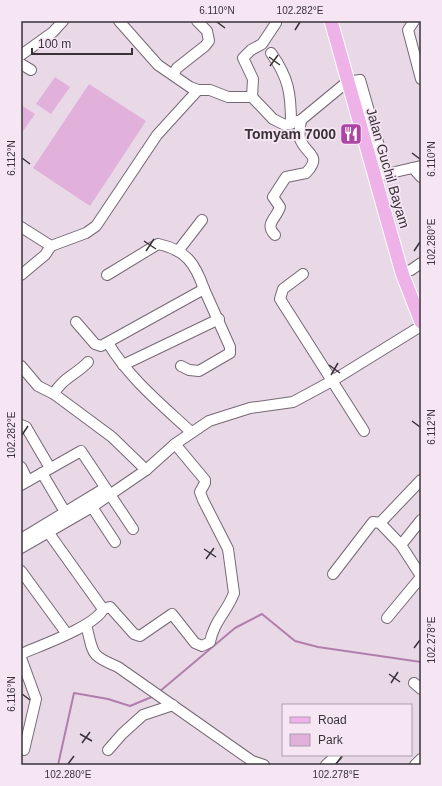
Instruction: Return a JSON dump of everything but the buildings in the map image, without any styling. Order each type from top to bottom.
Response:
[{"type":"main road","name":"Jalan Guchil Bayam","points":[[331,21],[402,273],[421,322]]},
{"type":"street","points":[[21,55],[54,32],[63,21]]},
{"type":"street","points":[[173,75],[177,68],[205,46],[208,41],[207,31],[197,21]]},
{"type":"street","points":[[414,21],[408,30],[421,79]]},
{"type":"street","points":[[252,97],[253,79],[243,58],[251,50],[262,44],[276,22]]},
{"type":"street","points":[[124,23],[158,65],[173,75],[198,90],[210,90],[228,96],[252,97],[273,119],[285,125],[301,120],[334,90],[347,82],[360,80],[387,174]]},
{"type":"street","points":[[271,53],[283,70],[287,81],[290,92],[291,124]]},
{"type":"street","points":[[21,64],[31,70]]},
{"type":"street","points":[[21,275],[45,255],[51,246],[86,233],[96,226],[157,135],[198,90]]},
{"type":"street","points":[[275,236],[270,227],[270,223],[280,207],[274,200],[274,194],[286,177],[306,173],[314,162],[313,156],[304,146],[300,137],[301,120]]},
{"type":"street","points":[[374,177],[417,167],[421,177]]},
{"type":"street","points":[[178,251],[202,220]]},
{"type":"street","points":[[21,227],[51,246]]},
{"type":"street","points":[[107,275],[158,244],[178,251],[196,268],[204,289],[219,319],[230,347],[230,353],[226,357],[199,371],[189,370],[181,366]]},
{"type":"street","points":[[402,273],[411,270],[421,263]]},
{"type":"street","points":[[303,274],[283,289],[280,299],[364,431]]},
{"type":"street","points":[[76,322],[98,346],[108,343],[204,289]]},
{"type":"street","points":[[123,365],[219,319]]},
{"type":"street","points":[[21,539],[65,512],[146,470],[175,444],[209,421],[250,408],[292,402],[332,381],[421,326]]},
{"type":"street","points":[[108,343],[136,381],[191,432]]},
{"type":"street","points":[[54,394],[61,383],[78,372],[88,362]]},
{"type":"street","points":[[21,366],[33,382],[54,394],[112,437],[146,470]]},
{"type":"street","points":[[21,425],[26,427],[65,512]]},
{"type":"street","points":[[21,654],[86,625],[102,613],[103,609],[110,607],[134,634],[140,636],[172,614],[195,643],[202,646],[210,642],[217,620],[231,600],[233,588],[228,549],[200,492],[205,480],[175,444]]},
{"type":"street","points":[[21,467],[24,483],[81,451],[133,529]]},
{"type":"street","points":[[380,523],[421,480]]},
{"type":"street","points":[[21,548],[92,507],[107,491]]},
{"type":"street","points":[[92,507],[115,542]]},
{"type":"street","points":[[401,545],[421,520]]},
{"type":"street","points":[[332,574],[350,554],[373,522],[380,523],[401,545],[421,577],[387,618]]},
{"type":"street","points":[[48,532],[103,609]]},
{"type":"street","points":[[21,571],[67,634]]},
{"type":"street","points":[[86,625],[94,655],[99,659],[118,667],[252,761],[264,765]]},
{"type":"street","points":[[21,658],[36,699],[24,750]]},
{"type":"street","points":[[108,750],[126,729],[144,715],[170,703]]},
{"type":"street","points":[[326,765],[336,756]]},
{"type":"street","points":[[415,765],[421,759]]},
{"type":"green space","points":[[55,77],[70,87],[51,114],[36,104]]},
{"type":"green space","points":[[89,84],[146,121],[90,206],[33,168]]},
{"type":"green space","points":[[21,105],[35,114],[21,134]]},
{"type":"waterway","points":[[159,692],[235,628],[262,614],[295,641],[318,647],[421,662]]},
{"type":"waterway","points":[[58,765],[74,693],[108,699],[130,706],[154,696]]},
{"type":"place","name":"Tomyam 7000","points":[[351,134]]}]
